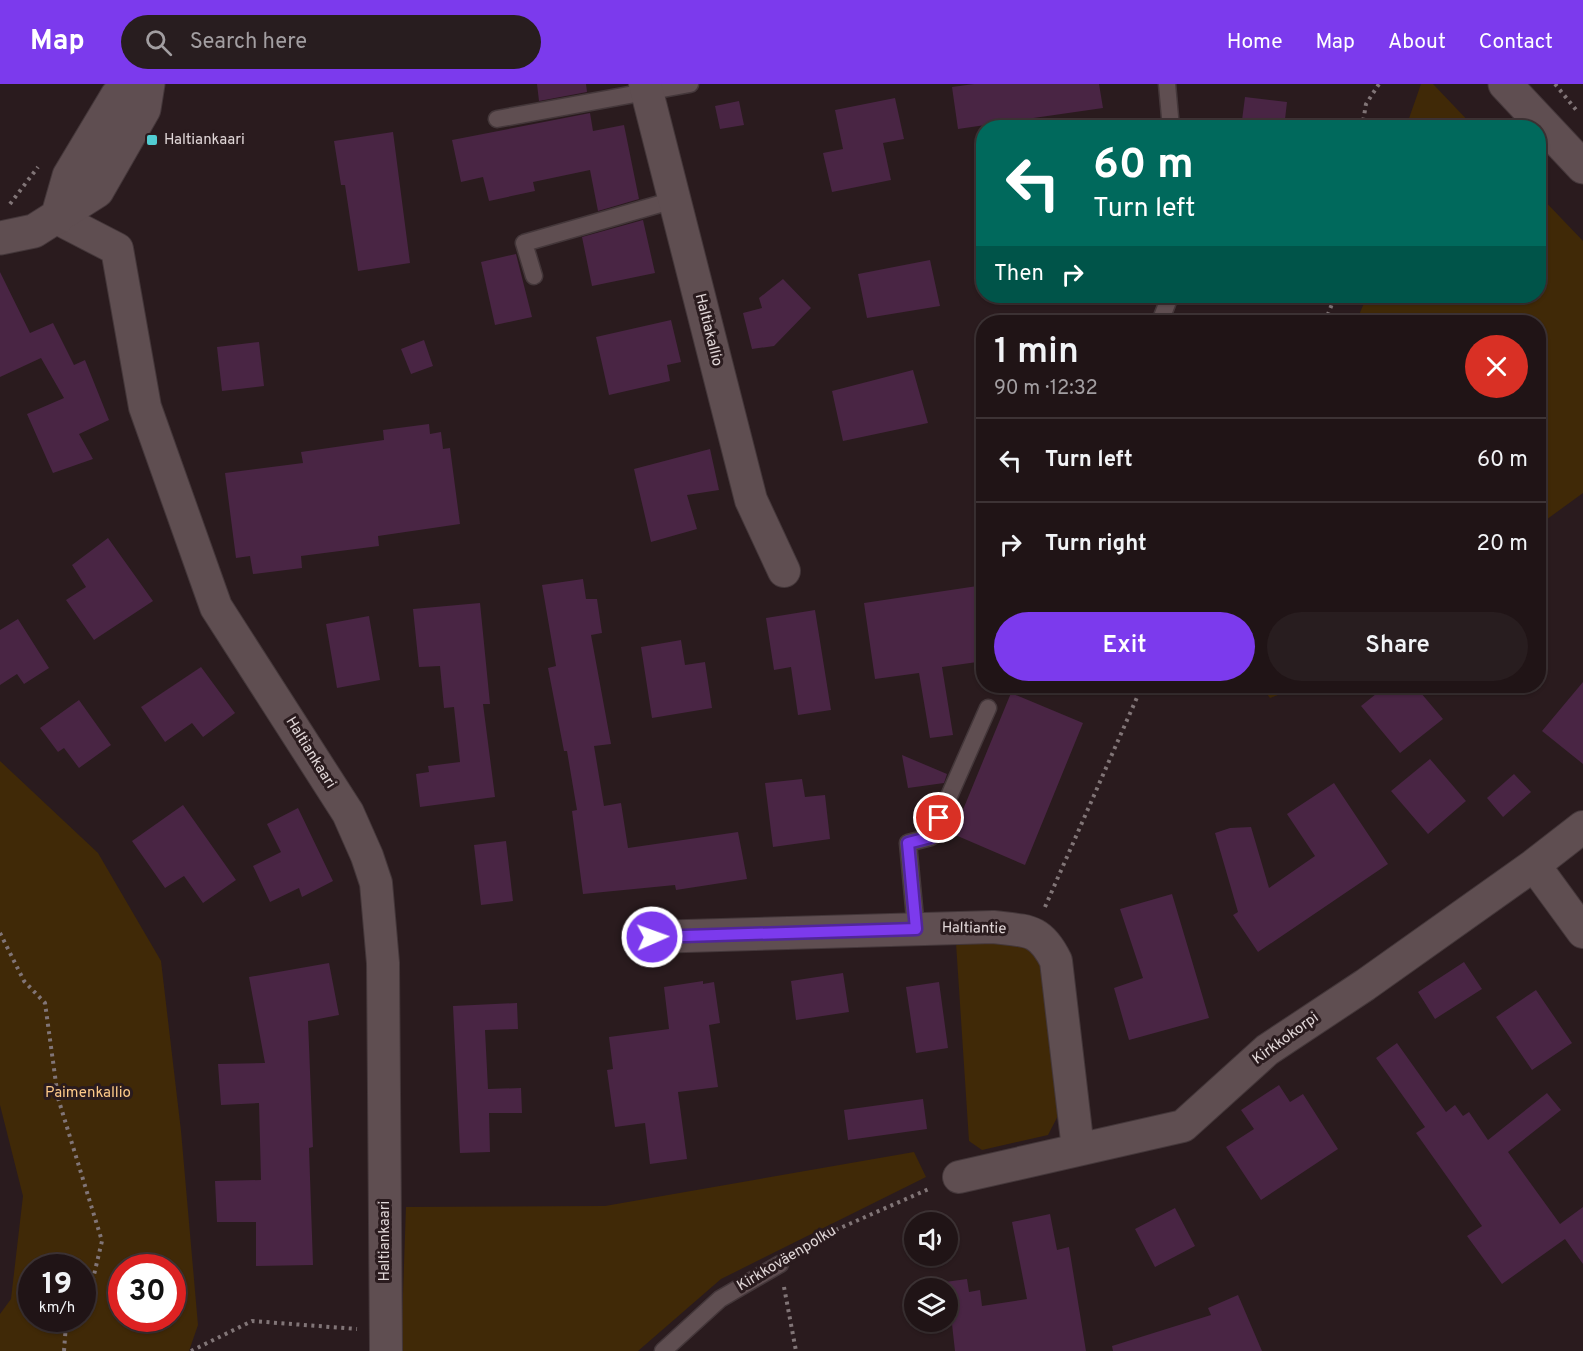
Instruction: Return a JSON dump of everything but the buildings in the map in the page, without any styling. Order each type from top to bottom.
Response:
[{"type":"street","points":[[57,218],[69,176],[117,96],[131,84]]},
{"type":"street","points":[[0,238],[34,231],[97,191],[144,109],[148,84]]},
{"type":"street","points":[[1505,84],[1539,120]]},
{"type":"street","name":"Haltiakallio","points":[[646,89],[752,500],[784,571]]},
{"type":"street","points":[[1546,128],[1583,167]]},
{"type":"street","name":"Haltiankaari","points":[[57,218],[117,249],[146,407],[216,607],[348,813],[368,856],[376,883],[383,963],[386,1341]]},
{"type":"street","name":"Kirkkokorpi","points":[[959,1177],[1183,1126],[1267,1050],[1534,865],[1583,827]]},
{"type":"street","points":[[1534,865],[1583,932]]},
{"type":"street","name":"Haltiantie","points":[[652,937],[993,927],[1034,932]]},
{"type":"street","points":[[1034,932],[1047,943],[1056,961],[1078,1149]]},
{"type":"lane","points":[[496,119],[646,89],[690,84]]},
{"type":"lane","points":[[1167,84],[1170,120]]},
{"type":"lane","points":[[534,276],[524,243],[674,200]]},
{"type":"lane","points":[[916,929],[908,843],[931,837],[988,708]]},
{"type":"lane","name":"Kirkkoväenpolku","points":[[663,1351],[720,1299],[780,1264]]},
{"type":"path","points":[[1363,120],[1366,104],[1379,84]]},
{"type":"path","points":[[1555,84],[1583,119]]},
{"type":"path","points":[[1034,932],[1139,693]]},
{"type":"path","points":[[0,933],[24,981],[45,1003],[58,1098],[102,1241],[96,1266]]},
{"type":"path","name":"Kirkkoväenpolku","points":[[780,1264],[822,1236],[959,1177]]},
{"type":"path","points":[[780,1264],[796,1351]]},
{"type":"path","points":[[191,1351],[252,1321],[386,1341]]},
{"type":"path","points":[[64,1351],[65,1332]]},
{"type":"green space","points":[[1421,84],[1433,84],[1467,120],[1408,120]]},
{"type":"green space","points":[[1546,202],[1583,241],[1583,493],[1546,520],[1546,315],[1359,315],[1364,303],[1546,303]]},
{"type":"green space","points":[[1266,693],[1283,693],[1270,698]]},
{"type":"green space","name":"Paimenkallio","points":[[0,761],[98,853],[161,961],[181,1131],[198,1325],[189,1351],[0,1351],[0,1314],[11,1299],[23,1196],[0,1105]]},
{"type":"green space","points":[[1017,942],[1043,961],[1063,1106],[1048,1135],[982,1150],[969,1141],[956,943]]},
{"type":"green space","points":[[914,1152],[926,1177],[721,1279],[638,1351],[401,1351],[406,1207],[605,1206]]},
{"type":"place","name":"Haltiankaari","points":[[152,140]]},
{"type":"route","points":[[652,937],[916,929],[908,843],[931,837],[939,818]]}]
